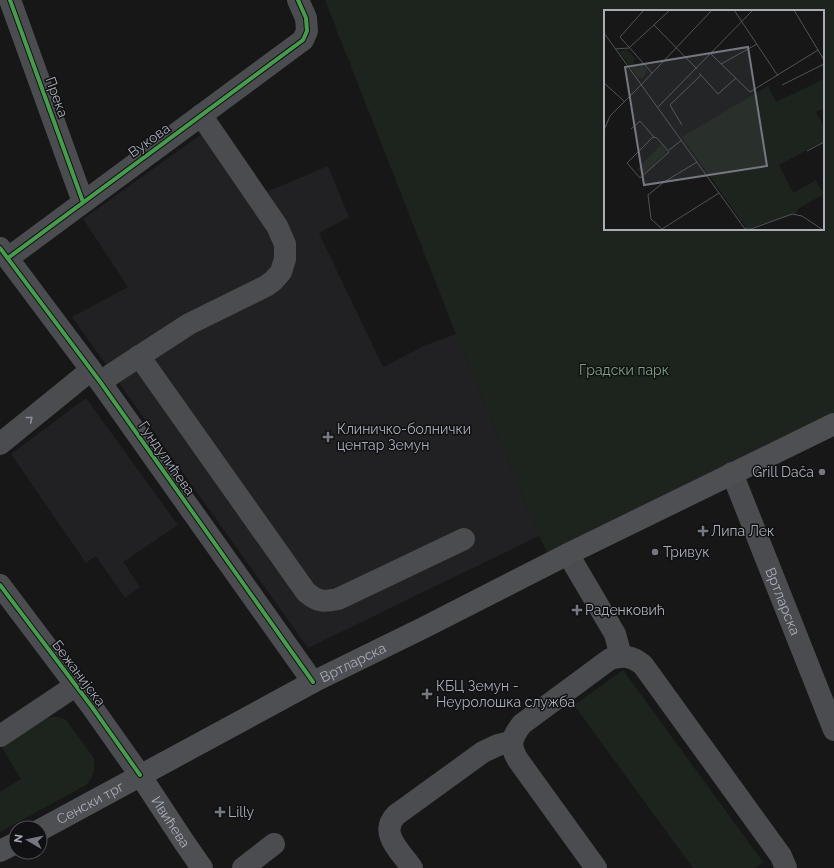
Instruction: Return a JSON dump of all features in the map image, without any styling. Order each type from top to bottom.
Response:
[{"type":"main road","name":"Вртларска","points":[[140,775],[313,682],[568,554],[834,424]]},
{"type":"main road","name":"Сенски трг","points":[[48,826],[140,775]]},
{"type":"main road","name":"Ивићева","points":[[140,775],[179,836],[202,868]]},
{"type":"street","name":"Прека","points":[[10,0],[83,202]]},
{"type":"street","name":"Вукова","points":[[4,253],[83,202],[303,40],[307,31],[306,18],[298,0]]},
{"type":"street","points":[[0,444],[96,377],[112,374],[189,324],[266,286],[281,272],[285,258],[285,244],[277,226],[201,115]]},
{"type":"street","name":"Гундулићева","points":[[4,253],[96,377],[313,682]]},
{"type":"street","points":[[139,356],[306,592],[314,598],[324,601],[338,599],[464,539]]},
{"type":"street","name":"Вртларска","points":[[732,473],[834,730]]},
{"type":"street","points":[[568,554],[615,634],[621,656]]},
{"type":"street","name":"Бежанијска","points":[[0,585],[92,707],[140,775]]},
{"type":"street","points":[[596,868],[518,760],[513,752],[512,742],[514,733],[522,724],[610,659],[627,656],[635,659],[643,665],[781,856],[786,868]]},
{"type":"street","points":[[0,736],[75,686]]},
{"type":"street","points":[[412,868],[390,838],[389,826],[391,821],[396,815],[483,752],[498,745],[512,742]]},
{"type":"street","points":[[242,868],[274,844]]},
{"type":"shaded area","name":"Клиничко-болнички центар Земун","points":[[210,128],[264,193],[328,166],[349,217],[319,233],[383,367],[426,345],[456,334],[539,536],[308,648],[72,317],[128,287],[83,219]]},
{"type":"shaded area","points":[[86,398],[178,525],[123,562],[140,587],[125,598],[96,556],[86,563],[11,454]]},
{"type":"green space","name":"Градски парк","points":[[325,0],[834,0],[834,424],[547,552],[539,536],[456,334]]},
{"type":"green space","points":[[623,670],[763,862],[755,868],[693,868],[574,705]]},
{"type":"green space","points":[[59,717],[66,720],[94,758],[94,769],[92,776],[86,785],[22,820],[8,820],[8,828],[0,832],[0,792],[21,779],[2,748],[32,725],[45,719]]},
{"type":"cycle path","points":[[10,0],[83,202]]},
{"type":"cycle path","points":[[8,258],[303,40],[307,31],[306,18],[298,0]]},
{"type":"cycle path","points":[[0,248],[101,383],[313,682]]},
{"type":"cycle path","points":[[0,585],[92,707],[140,775]]},
{"type":"place","name":"Клиничко-болнички центар Земун","points":[[328,437]]},
{"type":"place","name":"Grill Dača","points":[[822,472]]},
{"type":"place","name":"Липа Лек","points":[[703,531]]},
{"type":"place","name":"Тривук","points":[[655,552]]},
{"type":"place","name":"Раденковић","points":[[577,610]]},
{"type":"place","name":"КБЦ Земун - Неуролошка служба","points":[[427,694]]},
{"type":"place","name":"Lilly","points":[[220,812]]}]
